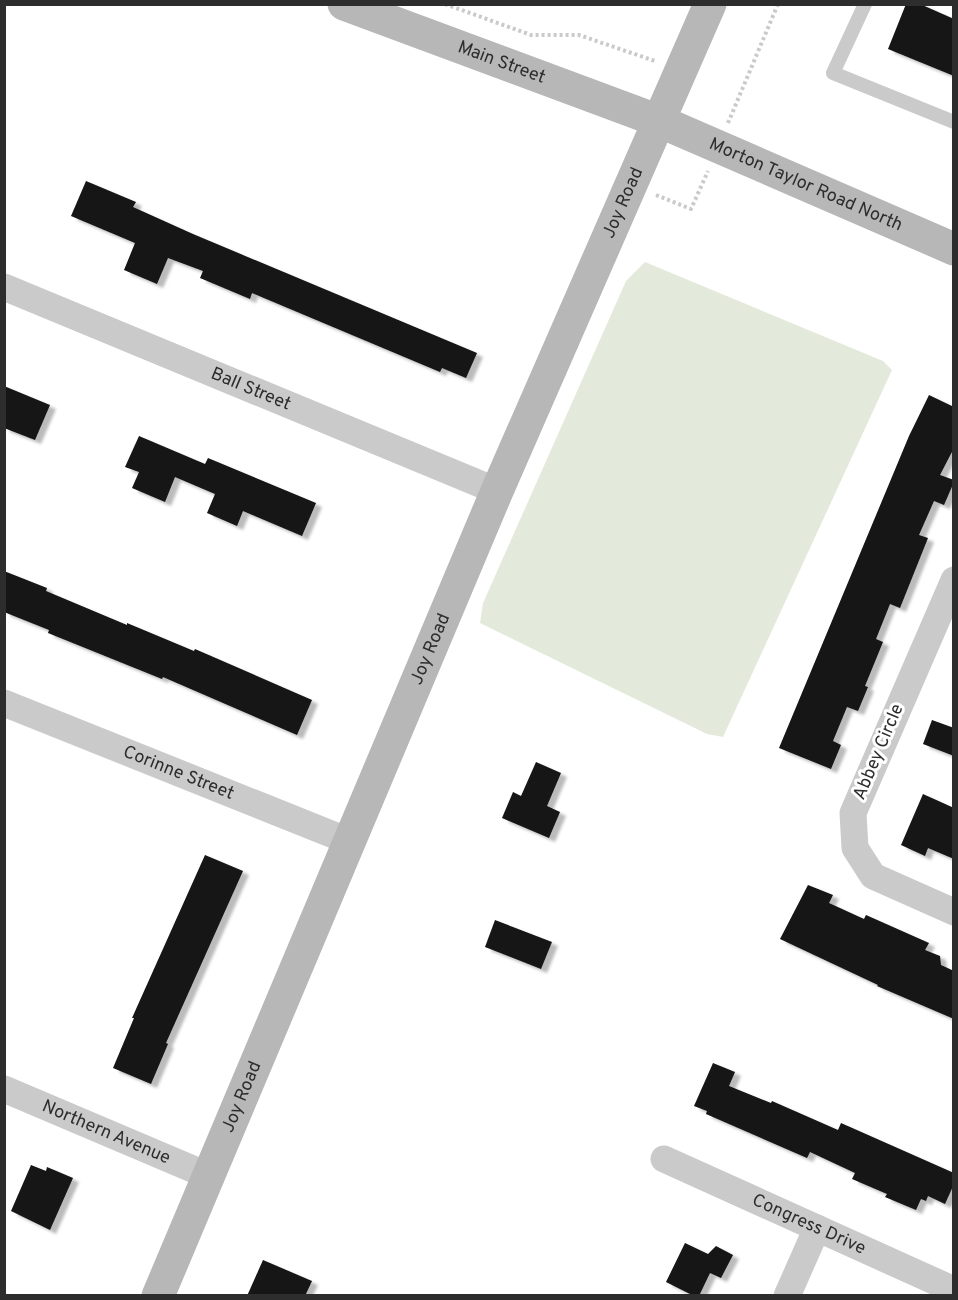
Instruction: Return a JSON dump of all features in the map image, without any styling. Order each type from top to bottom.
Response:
[{"type":"street","name":"Main Street","points":[[344,4],[659,121]]},
{"type":"street","name":"Joy Road","points":[[158,1296],[497,491],[710,4]]},
{"type":"street","name":"Morton Taylor Road North","points":[[659,121],[954,249]]},
{"type":"street","name":"Ball Street","points":[[4,287],[497,491]]},
{"type":"street","name":"Abbey Circle","points":[[954,580],[853,813],[855,848],[873,876],[954,912]]},
{"type":"street","name":"Corinne Street","points":[[4,703],[351,842]]},
{"type":"street","name":"Northern Avenue","points":[[4,1089],[209,1176]]},
{"type":"street","name":"Congress Drive","points":[[664,1160],[954,1290]]},
{"type":"street","points":[[787,1296],[817,1228]]},
{"type":"lane","points":[[865,4],[833,73],[954,122]]},
{"type":"path","points":[[445,4],[531,35],[579,35],[681,70]]},
{"type":"path","points":[[730,119],[778,4]]},
{"type":"path","points":[[657,196],[691,209],[701,187]]},
{"type":"green space","points":[[645,262],[883,361],[892,370],[723,737],[707,734],[480,623],[483,603],[626,281]]},
{"type":"building","points":[[906,4],[920,4],[954,19],[954,76],[888,49]]},
{"type":"building","points":[[86,181],[136,202],[133,207],[193,234],[477,353],[466,378],[442,368],[440,372],[252,293],[250,299],[200,278],[203,271],[168,258],[157,284],[124,270],[135,243],[71,216]]},
{"type":"building","points":[[4,386],[50,405],[35,440],[4,428]]},
{"type":"building","points":[[929,395],[954,407],[954,448],[940,475],[954,482],[944,505],[934,501],[919,535],[928,538],[900,608],[890,604],[876,639],[883,642],[865,686],[868,687],[858,711],[847,707],[833,741],[841,745],[831,769],[779,748],[909,436]]},
{"type":"building","points":[[139,436],[205,464],[208,458],[316,503],[302,536],[243,511],[237,526],[207,513],[215,494],[175,477],[165,502],[132,488],[139,472],[125,467]]},
{"type":"building","points":[[4,571],[127,625],[127,623],[194,651],[195,649],[312,700],[297,735],[163,677],[162,679],[48,633],[49,630],[4,612]]},
{"type":"building","points":[[932,720],[954,728],[954,756],[923,744]]},
{"type":"building","points":[[536,762],[561,773],[547,806],[560,812],[549,838],[502,818],[513,792],[521,796]]},
{"type":"building","points":[[923,794],[954,808],[954,859],[928,848],[925,856],[901,845]]},
{"type":"building","points":[[205,855],[243,871],[166,1043],[168,1044],[151,1084],[113,1068],[134,1018],[132,1018]]},
{"type":"building","points":[[808,885],[833,895],[829,903],[864,919],[866,915],[929,943],[925,950],[940,956],[941,965],[954,971],[954,1019],[877,986],[780,939]]},
{"type":"building","points":[[495,920],[552,942],[541,969],[485,947]]},
{"type":"building","points":[[713,1063],[735,1072],[729,1086],[771,1103],[772,1101],[838,1130],[841,1123],[954,1173],[954,1184],[945,1204],[928,1196],[926,1201],[921,1199],[916,1210],[885,1197],[887,1194],[852,1179],[855,1173],[810,1152],[807,1158],[706,1114],[707,1111],[694,1106]]},
{"type":"building","points":[[31,1165],[46,1171],[47,1167],[73,1178],[50,1230],[11,1211]]},
{"type":"building","points":[[685,1243],[708,1254],[716,1246],[733,1255],[721,1278],[710,1273],[699,1296],[694,1296],[666,1282]]},
{"type":"building","points":[[263,1260],[312,1281],[305,1296],[247,1296]]}]
